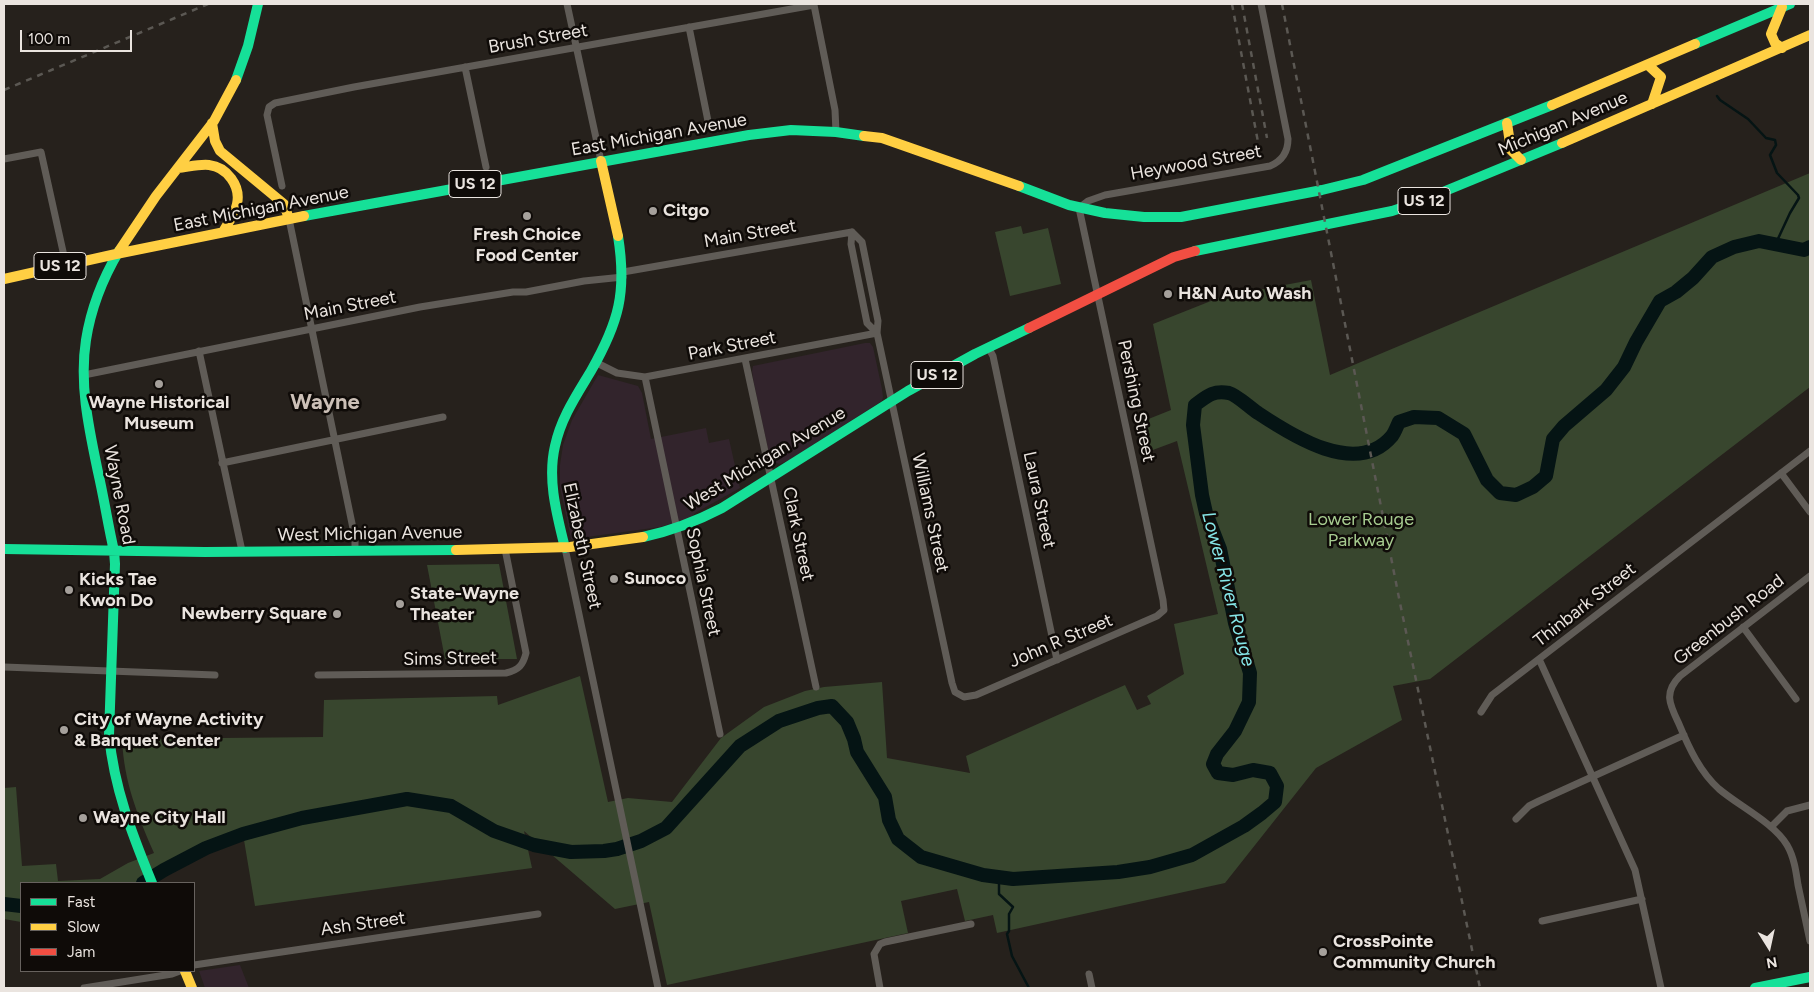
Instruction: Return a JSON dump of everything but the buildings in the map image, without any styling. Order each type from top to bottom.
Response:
[{"type":"main road","name":"Wayne Road","points":[[152,882],[123,812],[112,771],[108,735],[114,551],[86,414],[84,375],[86,340],[92,310],[102,281],[116,254],[220,112],[243,64],[258,4]]},
{"type":"main road","points":[[1782,48],[1775,43],[1771,34],[1786,6]]},
{"type":"main road","name":"Michigan Avenue","points":[[1315,191],[1363,180],[1648,65],[1786,6]]},
{"type":"main road","name":"Michigan Avenue","points":[[1322,226],[1392,211],[1416,203],[1652,104],[1810,34]]},
{"type":"main road","points":[[1648,65],[1661,77],[1652,104]]},
{"type":"main road","points":[[212,123],[215,141],[220,151],[284,204],[289,219]]},
{"type":"main road","points":[[1507,123],[1511,150],[1521,160]]},
{"type":"main road","name":"East Michigan Avenue","points":[[4,279],[289,219],[601,161],[773,132],[812,130],[868,136],[900,144],[985,173],[1079,208],[1144,218],[1181,217],[1315,191]]},
{"type":"main road","name":"Elizabeth Street","points":[[565,548],[552,493],[551,472],[553,452],[564,416],[610,336],[620,304],[623,274],[621,255],[601,161]]},
{"type":"main road","points":[[178,168],[211,165],[223,170],[232,179],[237,189],[237,202],[223,232]]},
{"type":"main road","name":"West Michigan Avenue","points":[[4,549],[355,551],[565,548],[644,538],[676,529],[707,517],[892,402],[988,347],[1174,257],[1206,247],[1322,226]]},
{"type":"main road","points":[[185,972],[192,988]]},
{"type":"main road","points":[[1755,988],[1810,977]]},
{"type":"street","name":"Elizabeth Street","points":[[567,4],[601,161]]},
{"type":"street","name":"Heywood Street","points":[[1079,208],[1088,201],[1105,195],[1270,166],[1283,156],[1288,146],[1288,139],[1261,4]]},
{"type":"street","name":"Brush Street","points":[[282,186],[267,115],[269,107],[276,103],[346,88],[814,5]]},
{"type":"street","points":[[814,5],[835,110],[836,132]]},
{"type":"street","points":[[689,27],[709,126]]},
{"type":"street","points":[[465,68],[486,167]]},
{"type":"street","points":[[4,159],[41,152],[66,265]]},
{"type":"street","name":"Pershing Street","points":[[1079,208],[1163,600]]},
{"type":"street","points":[[289,219],[355,538],[355,551]]},
{"type":"street","name":"Main Street","points":[[84,375],[420,307],[512,292],[526,292],[852,232]]},
{"type":"street","name":"Williams Street","points":[[852,232],[851,244],[867,323],[877,333]]},
{"type":"street","name":"Williams Street","points":[[852,232],[862,242],[878,321],[877,333],[952,683],[960,696]]},
{"type":"street","name":"Park Street","points":[[595,362],[616,373],[645,378],[877,333]]},
{"type":"street","name":"Laura Street","points":[[988,347],[993,356],[1057,660]]},
{"type":"street","points":[[198,351],[242,551]]},
{"type":"street","name":"Clark Street","points":[[744,359],[816,687]]},
{"type":"street","name":"Sophia Street","points":[[645,378],[720,734]]},
{"type":"street","points":[[222,463],[443,417]]},
{"type":"street","name":"Thinbark Street","points":[[1661,988],[1635,870],[1539,659],[1810,451]]},
{"type":"street","points":[[1782,474],[1810,512]]},
{"type":"street","name":"Elizabeth Street","points":[[565,548],[658,988]]},
{"type":"street","name":"Sims Street","points":[[318,674],[506,673],[522,666],[526,653],[505,549]]},
{"type":"street","name":"Greenbush Road","points":[[1810,576],[1680,676],[1670,693],[1670,703],[1697,762],[1714,784],[1771,827],[1784,840],[1793,858],[1810,941]]},
{"type":"street","name":"John R Street","points":[[960,696],[976,695],[1157,616],[1164,610],[1163,600]]},
{"type":"street","points":[[1743,627],[1796,699]]},
{"type":"street","points":[[1481,712],[1492,695],[1539,659]]},
{"type":"street","points":[[4,667],[215,675]]},
{"type":"street","points":[[1516,819],[1529,806],[1684,735]]},
{"type":"street","points":[[1771,827],[1787,811],[1810,805]]},
{"type":"street","points":[[1542,921],[1642,899]]},
{"type":"street","name":"Ash Street","points":[[195,965],[538,914]]},
{"type":"street","points":[[880,988],[874,960],[876,949],[885,942],[971,924]]},
{"type":"street","points":[[84,988],[177,972]]},
{"type":"street","points":[[1090,974],[1092,988]]},
{"type":"shaded area","points":[[870,343],[873,347],[882,389],[882,401],[789,460],[780,464],[773,462],[770,458],[754,384],[753,366]]},
{"type":"shaded area","points":[[598,375],[638,386],[642,393],[651,439],[706,428],[709,443],[729,439],[740,488],[695,513],[691,518],[660,527],[587,537],[576,541],[571,539],[560,487],[560,465],[563,445],[572,420]]},
{"type":"shaded area","points":[[240,965],[249,988],[205,988],[199,971]]},
{"type":"green space","name":"Lower Rouge Parkway","points":[[1810,173],[1810,387],[1430,679],[1393,686],[1402,720],[1316,768],[1225,883],[997,933],[993,915],[965,921],[957,889],[901,901],[908,933],[667,985],[649,902],[615,909],[524,831],[532,868],[255,906],[243,834],[206,848],[145,882],[20,882],[20,922],[4,919],[4,788],[16,787],[22,866],[56,864],[58,881],[100,879],[128,863],[154,853],[132,798],[125,769],[122,739],[323,737],[324,700],[497,696],[498,705],[580,676],[608,802],[628,798],[672,802],[721,738],[764,707],[805,691],[824,687],[882,682],[887,758],[970,773],[966,756],[1125,685],[1137,710],[1151,704],[1147,696],[1184,674],[1174,624],[1218,614],[1177,441],[1142,454],[1136,424],[1171,410],[1153,324],[1221,297],[1311,280],[1330,375]]},
{"type":"green space","points":[[1021,226],[1023,234],[1048,228],[1061,284],[1010,296],[995,232]]},
{"type":"green space","points":[[499,564],[517,659],[445,659],[427,565]]},
{"type":"waterway","points":[[1717,96],[1748,119],[1766,138],[1775,140],[1776,145],[1770,155],[1777,173],[1798,195],[1799,198],[1776,243]]},
{"type":"waterway","name":"Lower River Rouge","points":[[145,882],[206,848],[243,834],[302,818],[407,799],[451,806],[494,831],[534,845],[571,852],[617,849],[641,841],[666,828],[740,746],[779,721],[818,708],[832,706],[847,722],[857,752],[885,797],[889,820],[898,839],[921,857],[983,875],[1013,879],[1118,872],[1150,867],[1192,855],[1244,826],[1262,813],[1275,802],[1277,786],[1270,773],[1253,770],[1233,775],[1218,773],[1213,764],[1217,754],[1235,731],[1249,702],[1250,673],[1235,623],[1220,549],[1206,513],[1202,495],[1193,425],[1195,405],[1214,393],[1229,393],[1288,432],[1324,448],[1343,453],[1361,453],[1378,448],[1392,436],[1399,422],[1414,417],[1438,418],[1464,434],[1487,480],[1500,493],[1516,495],[1533,487],[1546,476],[1553,439],[1564,426],[1606,390],[1624,367],[1660,301],[1676,292],[1693,278],[1712,257],[1734,247],[1759,241],[1804,250],[1810,247]]},
{"type":"waterway","points":[[999,877],[999,894],[1013,907],[1009,914],[1009,931],[1007,934],[1012,956],[1029,988]]},
{"type":"waterway","name":"Lower River Rouge","points":[[4,904],[20,906]]},
{"type":"railway","points":[[4,90],[208,4]]},
{"type":"railway","points":[[1232,4],[1258,142]]},
{"type":"railway","points":[[1242,4],[1267,138]]},
{"type":"railway","points":[[1282,4],[1400,603],[1480,988]]},
{"type":"traffic: fast","points":[[236,80],[248,46],[258,4]]},
{"type":"traffic: fast","points":[[1695,44],[1790,4]]},
{"type":"traffic: fast","points":[[1019,186],[1069,205],[1105,213],[1144,217],[1181,217],[1322,190],[1363,180],[1552,105]]},
{"type":"traffic: fast","points":[[304,216],[749,135],[791,130],[836,132],[864,136]]},
{"type":"traffic: fast","points":[[1195,251],[1392,211],[1562,143]]},
{"type":"traffic: fast","points":[[565,548],[554,497],[552,472],[555,446],[565,417],[601,353],[614,322],[621,290],[622,274],[618,236]]},
{"type":"traffic: fast","points":[[119,251],[103,283],[91,316],[84,357],[84,390],[88,423],[115,564],[109,735],[111,755],[125,810],[152,882]]},
{"type":"traffic: fast","points":[[643,537],[684,525],[722,508],[908,391],[975,354],[1029,328]]},
{"type":"traffic: fast","points":[[4,549],[205,552],[456,550]]},
{"type":"traffic: fast","points":[[1755,988],[1810,977]]},
{"type":"traffic: slow","points":[[1782,7],[1771,34],[1775,43],[1782,48]]},
{"type":"traffic: slow","points":[[1562,143],[1810,35]]},
{"type":"traffic: slow","points":[[1552,105],[1695,44]]},
{"type":"traffic: slow","points":[[1648,65],[1661,77],[1652,104]]},
{"type":"traffic: slow","points":[[119,251],[156,196],[214,121],[236,80]]},
{"type":"traffic: slow","points":[[212,123],[215,141],[220,151],[284,204],[289,219]]},
{"type":"traffic: slow","points":[[1507,123],[1511,150],[1521,160]]},
{"type":"traffic: slow","points":[[864,136],[882,138],[1019,186]]},
{"type":"traffic: slow","points":[[601,161],[618,236]]},
{"type":"traffic: slow","points":[[178,168],[209,165],[222,169],[231,178],[237,191],[237,204],[223,232]]},
{"type":"traffic: slow","points":[[4,279],[304,216]]},
{"type":"traffic: slow","points":[[456,550],[570,547],[643,537]]},
{"type":"traffic: slow","points":[[185,972],[192,988]]},
{"type":"traffic: jam","points":[[1029,328],[1174,257],[1195,251]]},
{"type":"place","name":"Citgo","points":[[653,211]]},
{"type":"place","name":"Fresh Choice Food Center","points":[[527,216]]},
{"type":"place","name":"H&N Auto Wash","points":[[1168,294]]},
{"type":"place","name":"Wayne Historical Museum","points":[[159,384]]},
{"type":"place","name":"Sunoco","points":[[614,579]]},
{"type":"place","name":"Kicks Tae Kwon Do","points":[[69,590]]},
{"type":"place","name":"State-Wayne Theater","points":[[400,604]]},
{"type":"place","name":"Newberry Square","points":[[337,614]]},
{"type":"place","name":"City of Wayne Activity & Banquet Center","points":[[64,730]]},
{"type":"place","name":"Wayne City Hall","points":[[83,818]]},
{"type":"place","name":"CrossPointe Community Church","points":[[1323,952]]},
{"type":"district","name":"Wayne","points":[[325,403]]}]
